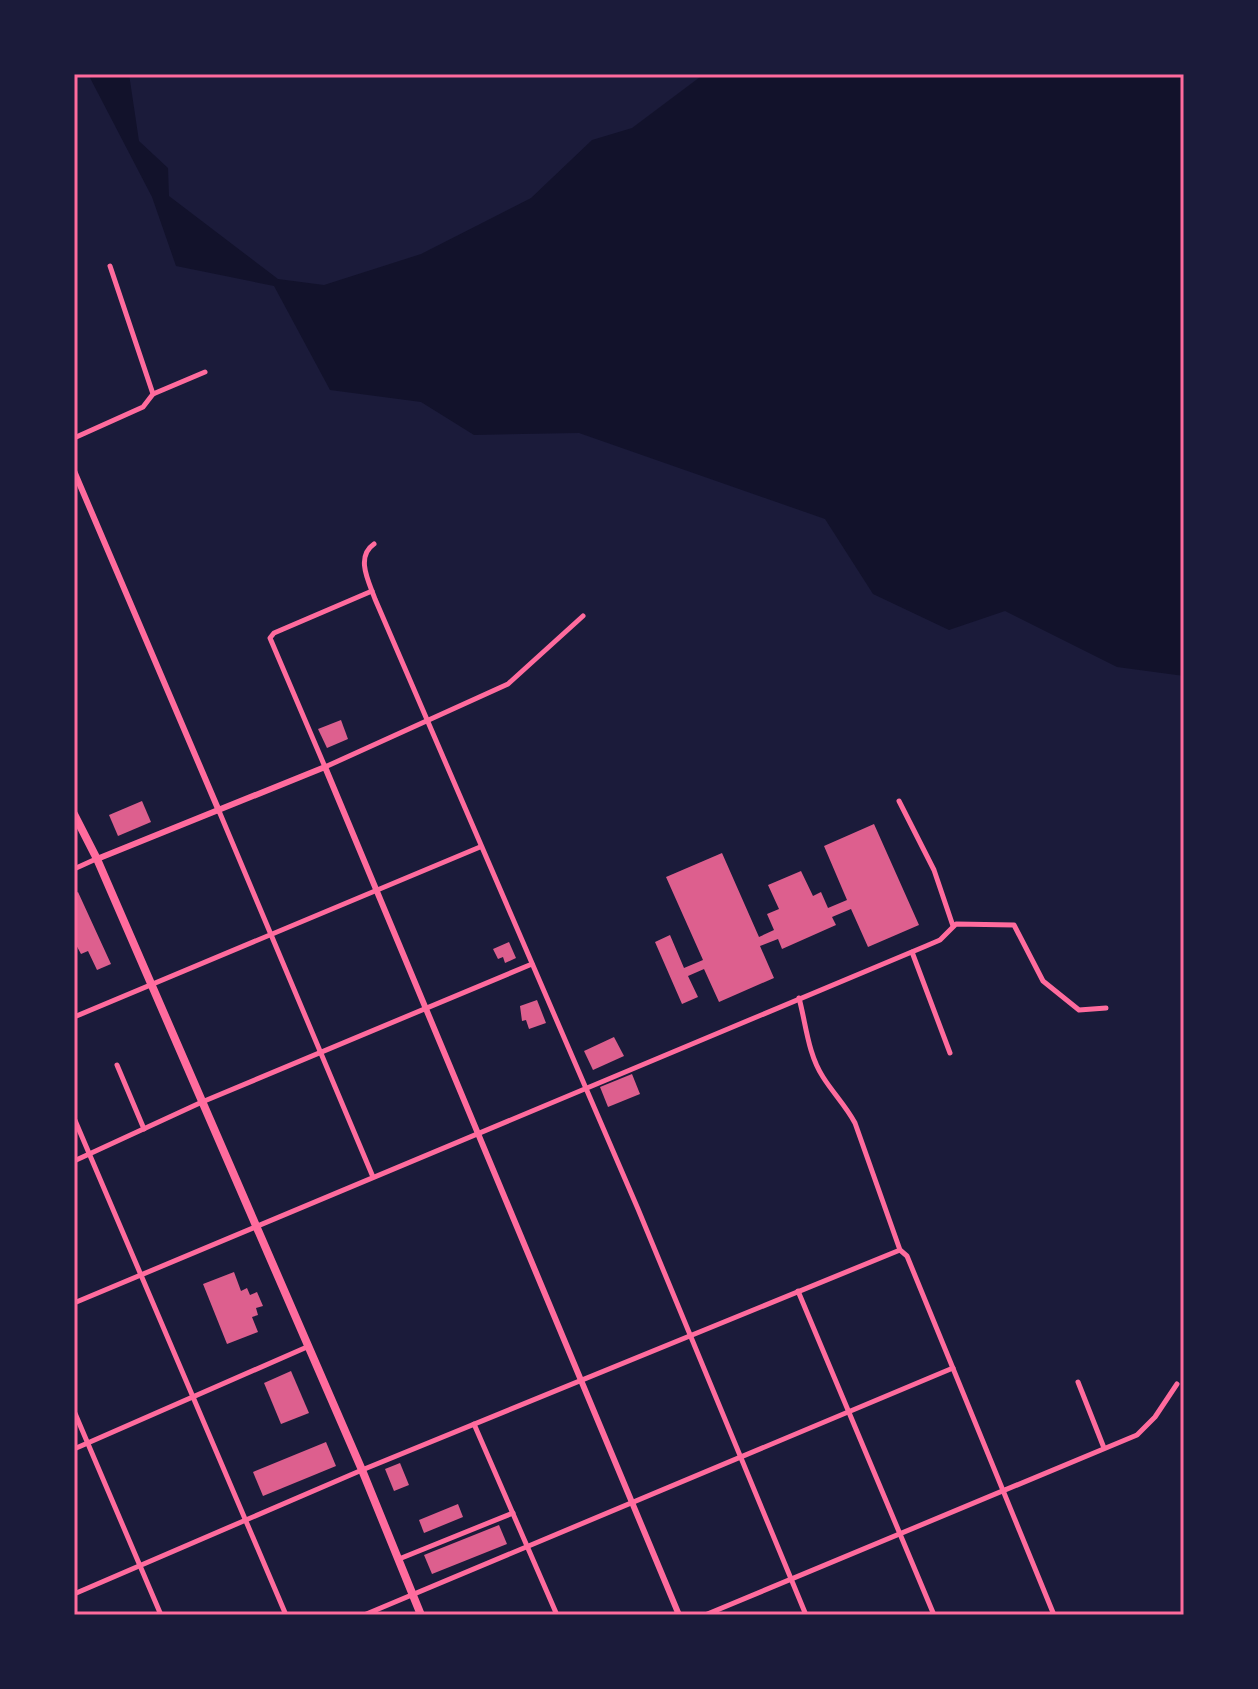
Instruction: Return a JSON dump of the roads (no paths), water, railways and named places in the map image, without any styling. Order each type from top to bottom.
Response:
[{"type":"highway","points":[[74,814],[97,859],[362,1470],[421,1615]]},
{"type":"street","points":[[74,438],[149,403],[153,394],[110,266]]},
{"type":"street","points":[[153,394],[205,372]]},
{"type":"street","points":[[74,471],[373,1177]]},
{"type":"street","points":[[374,544],[364,560],[372,591],[585,1086],[806,1615]]},
{"type":"street","points":[[372,591],[274,633],[270,638],[679,1615]]},
{"type":"street","points":[[74,869],[325,767],[508,684],[583,616]]},
{"type":"street","points":[[899,801],[934,870],[953,926]]},
{"type":"street","points":[[74,1017],[480,847]]},
{"type":"street","points":[[74,1303],[257,1228],[585,1086],[940,940],[953,926],[968,922],[1014,925],[1045,984],[1079,1010],[1106,1008]]},
{"type":"street","points":[[912,952],[950,1053]]},
{"type":"street","points":[[74,1161],[202,1102],[532,964]]},
{"type":"street","points":[[799,998],[812,1053],[823,1077],[846,1105],[855,1123],[900,1250],[907,1256],[1054,1615]]},
{"type":"street","points":[[117,1065],[144,1129]]},
{"type":"street","points":[[74,1118],[286,1615]]},
{"type":"street","points":[[74,1594],[362,1470],[900,1250]]},
{"type":"street","points":[[798,1291],[934,1615]]},
{"type":"street","points":[[74,1449],[307,1347]]},
{"type":"street","points":[[364,1615],[953,1368]]},
{"type":"street","points":[[1078,1382],[1104,1448]]},
{"type":"street","points":[[705,1615],[1003,1488],[1137,1435],[1155,1417],[1177,1384]]},
{"type":"street","points":[[74,1411],[161,1615]]},
{"type":"street","points":[[474,1424],[557,1615]]},
{"type":"street","points":[[398,1560],[513,1513]]}]
